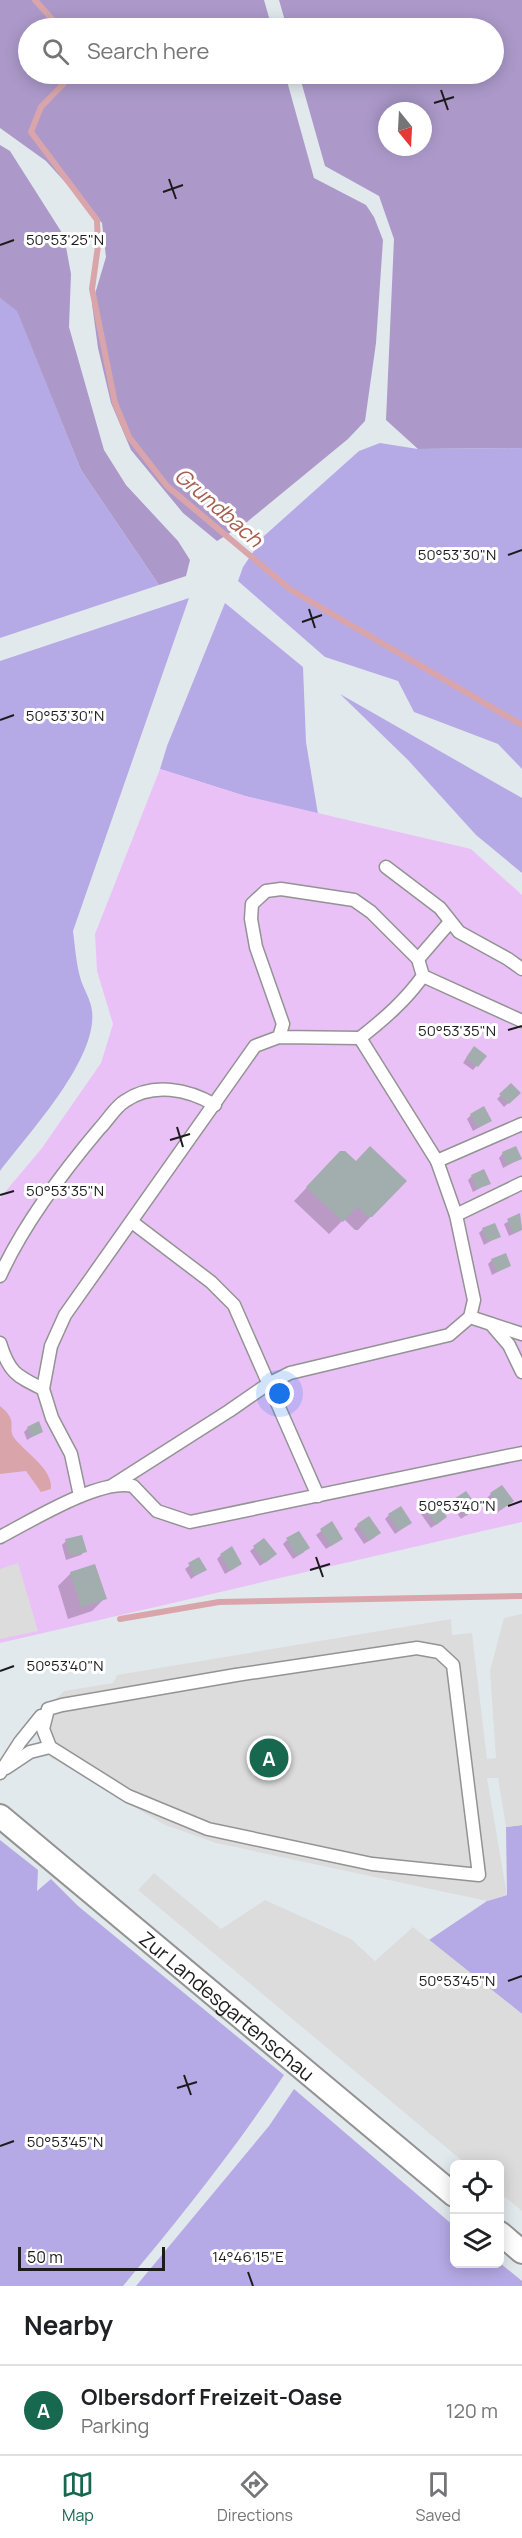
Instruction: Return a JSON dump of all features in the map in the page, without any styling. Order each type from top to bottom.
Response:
[{"type":"street","name":"Zur Landesgartenschau","points":[[0,1816],[450,2192]]},
{"type":"lane","points":[[386,867],[440,908],[459,932],[522,969]]},
{"type":"lane","points":[[279,1037],[283,1024],[256,947],[251,919],[252,904],[266,891],[291,890],[354,900],[371,912],[418,958],[423,976]]},
{"type":"lane","points":[[418,958],[450,922]]},
{"type":"lane","points":[[423,976],[522,1021]]},
{"type":"lane","points":[[80,1496],[71,1454],[52,1418],[43,1389],[51,1346],[65,1315],[255,1046],[279,1037],[360,1038],[391,1013],[423,976]]},
{"type":"lane","points":[[0,1537],[80,1496],[114,1485],[268,1384],[290,1373],[449,1335],[470,1317],[474,1300],[456,1215],[437,1161],[360,1038]]},
{"type":"lane","points":[[0,1276],[13,1248],[77,1155],[123,1102],[144,1092],[177,1089],[200,1096],[215,1105]]},
{"type":"lane","points":[[437,1161],[522,1124]]},
{"type":"lane","points":[[456,1215],[522,1183]]},
{"type":"lane","points":[[132,1222],[211,1282],[234,1305],[318,1496]]},
{"type":"lane","points":[[470,1317],[522,1334]]},
{"type":"lane","points":[[491,1324],[509,1345],[522,1372]]},
{"type":"lane","points":[[0,1343],[3,1364],[16,1375],[43,1389]]},
{"type":"lane","points":[[114,1485],[133,1486],[157,1511],[190,1522],[522,1453]]},
{"type":"lane","points":[[1,1772],[30,1752],[50,1747],[128,1796],[208,1829],[372,1864],[479,1875],[453,1665],[439,1652],[417,1648],[236,1675],[62,1705],[48,1709],[44,1721],[43,1729],[50,1747]]},
{"type":"lane","points":[[1,1772],[20,1742],[41,1716]]},
{"type":"shaded area","points":[[0,0],[264,0],[269,18],[18,18],[18,84],[288,84],[314,178],[366,205],[374,217],[383,240],[376,343],[365,421],[348,439],[247,522],[217,541],[183,513],[131,450],[111,403],[98,348],[92,304],[106,257],[102,223],[46,161],[0,128]]},
{"type":"shaded area","points":[[279,0],[522,0],[522,448],[418,449],[386,420],[394,239],[379,196],[325,166],[302,84],[504,84],[504,18],[284,18]]},
{"type":"shaded area","points":[[0,145],[10,151],[64,236],[71,274],[69,327],[104,450],[126,485],[178,541],[190,560],[186,576],[159,585],[81,470],[17,311],[0,298]]},
{"type":"shaded area","points":[[0,298],[17,310],[81,470],[159,585],[0,638]]},
{"type":"shaded area","points":[[380,443],[418,449],[522,448],[522,769],[498,744],[414,712],[398,681],[325,657],[238,581],[243,567],[264,536],[359,451]]},
{"type":"shaded area","points":[[189,598],[73,931],[81,981],[92,1011],[91,1030],[84,1051],[59,1095],[0,1171],[0,661]]},
{"type":"shaded area","points":[[225,603],[303,667],[306,742],[318,814],[245,796],[160,769],[167,746]]},
{"type":"shaded area","points":[[340,694],[522,798],[522,873],[476,835],[408,760]]},
{"type":"shaded area","points":[[160,769],[245,796],[471,849],[522,895],[522,1522],[0,1643],[0,1198],[42,1148],[101,1063],[113,1024],[97,971],[95,934]]},
{"type":"shaded area","points":[[0,1406],[10,1416],[15,1439],[48,1475],[51,1489],[41,1492],[26,1471],[0,1474]]},
{"type":"shaded area","points":[[18,1563],[38,1631],[0,1639],[0,1569]]},
{"type":"shaded area","points":[[522,1614],[522,1825],[506,1827],[498,1778],[487,1778],[507,1895],[487,1901],[216,1843],[165,1825],[50,1757],[38,1732],[40,1708],[55,1700],[64,1691],[113,1683],[117,1675],[451,1619],[452,1635],[472,1633],[487,1759],[496,1758],[490,1671],[504,1618]]},
{"type":"shaded area","points":[[522,1825],[522,2014],[429,1940],[487,1901],[507,1895],[506,1827]]},
{"type":"shaded area","points":[[0,1840],[38,1870],[37,1891],[51,1879],[78,1906],[284,2075],[207,2183],[123,2286],[0,2286]]},
{"type":"shaded area","points":[[154,1873],[221,1929],[265,1900],[351,1939],[375,1961],[413,1927],[522,2014],[522,2211],[504,2196],[504,2160],[461,2160],[138,1890]]},
{"type":"shaded area","points":[[294,2089],[450,2223],[450,2268],[504,2266],[522,2281],[522,2286],[136,2286],[269,2126]]},
{"type":"building","points":[[474,1046],[487,1056],[478,1067],[466,1058]]},
{"type":"building","points":[[511,1083],[521,1093],[509,1104],[499,1094]]},
{"type":"building","points":[[484,1106],[492,1121],[478,1128],[470,1114]]},
{"type":"building","points":[[370,1146],[407,1181],[372,1217],[368,1217],[357,1207],[343,1222],[306,1187],[340,1151],[345,1151],[356,1161]]},
{"type":"building","points":[[516,1146],[522,1159],[507,1165],[502,1152]]},
{"type":"building","points":[[484,1169],[491,1184],[477,1189],[471,1175]]},
{"type":"building","points":[[520,1213],[522,1229],[513,1233],[507,1219]]},
{"type":"building","points":[[495,1223],[501,1237],[488,1242],[482,1228]]},
{"type":"building","points":[[506,1253],[511,1266],[497,1272],[491,1259]]},
{"type":"building","points":[[39,1421],[43,1432],[32,1437],[27,1427]]},
{"type":"building","points":[[502,1485],[514,1501],[501,1510],[490,1493]]},
{"type":"building","points":[[466,1491],[478,1507],[466,1516],[454,1499]]},
{"type":"building","points":[[436,1500],[447,1517],[436,1525],[424,1508]]},
{"type":"building","points":[[401,1506],[412,1523],[399,1531],[388,1514]]},
{"type":"building","points":[[369,1516],[381,1533],[369,1541],[357,1524]]},
{"type":"building","points":[[332,1521],[343,1539],[331,1546],[320,1529]]},
{"type":"building","points":[[299,1531],[310,1548],[297,1556],[286,1538]]},
{"type":"building","points":[[82,1535],[87,1552],[70,1556],[65,1539]]},
{"type":"building","points":[[264,1538],[277,1554],[265,1563],[253,1546]]},
{"type":"building","points":[[232,1546],[242,1564],[230,1571],[220,1554]]},
{"type":"building","points":[[199,1557],[207,1570],[195,1576],[188,1563]]},
{"type":"building","points":[[95,1564],[107,1599],[81,1607],[70,1572]]},
{"type":"waterway","name":"Grundbach","points":[[35,0],[51,18]]},
{"type":"waterway","name":"Grundbach","points":[[63,84],[41,107],[31,132],[97,220],[98,246],[92,289],[115,403],[129,437],[167,486],[291,590],[522,725]]},
{"type":"waterway","points":[[120,1619],[219,1602],[522,1596]]},
{"type":"place","name":"Olbersdorf Freizeit-Oase","points":[[269,1758]]}]
